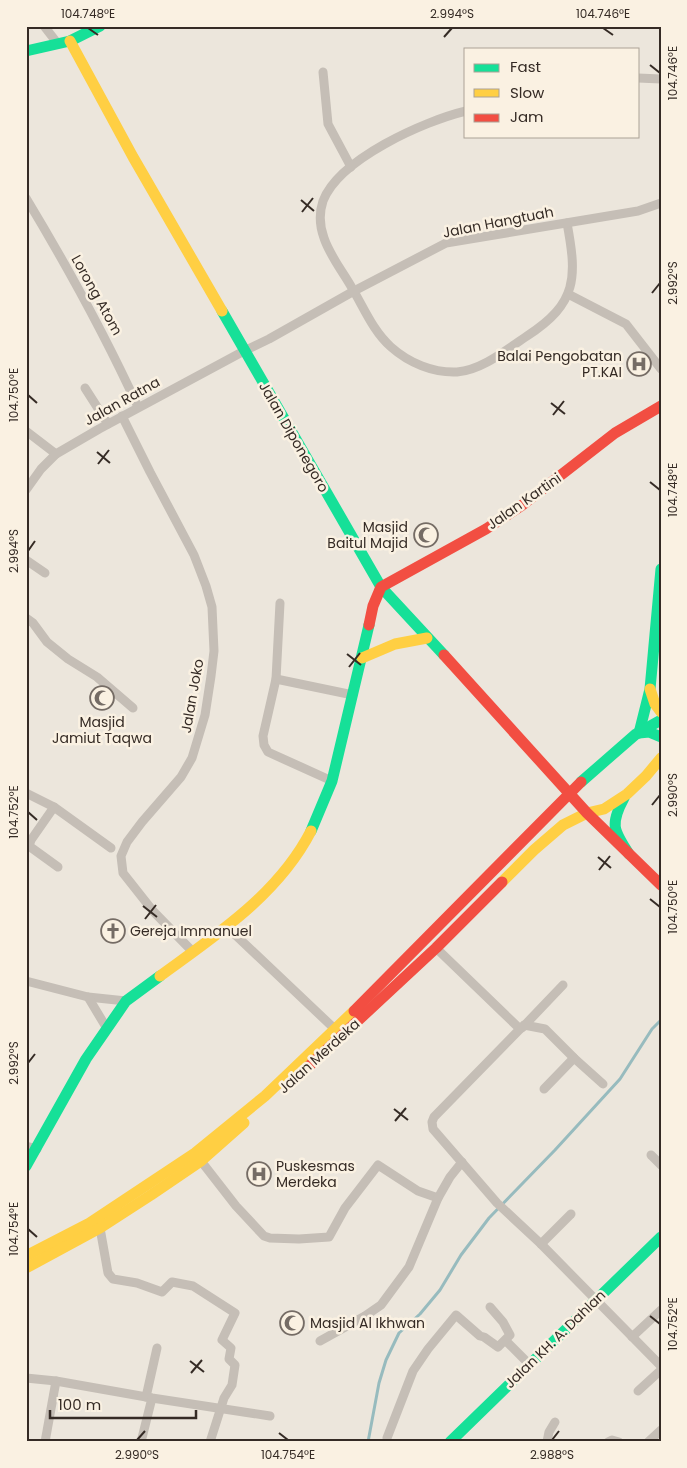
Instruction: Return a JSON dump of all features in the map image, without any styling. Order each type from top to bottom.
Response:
[{"type":"street","points":[[44,26],[65,42]]},
{"type":"street","points":[[26,51],[65,42],[100,26]]},
{"type":"street","name":"Jalan Diponegoro","points":[[65,42],[381,587],[587,813],[630,854]]},
{"type":"street","points":[[323,72],[328,124],[351,167]]},
{"type":"street","points":[[640,78],[661,79]]},
{"type":"street","points":[[464,112],[446,116],[403,134],[346,170],[328,192],[323,202],[320,213],[321,225],[327,244],[374,329],[391,347],[418,364],[436,370],[458,372],[485,363],[530,334],[554,314],[568,294],[574,270],[567,223]]},
{"type":"street","name":"Lorong Atom","points":[[26,198],[114,354],[138,407]]},
{"type":"street","name":"Jalan Hangtuah","points":[[244,351],[446,243],[638,211],[661,203]]},
{"type":"street","points":[[568,294],[626,324],[661,369]]},
{"type":"street","name":"Jalan Ratna","points":[[26,490],[41,469],[56,454],[138,407],[244,351]]},
{"type":"street","points":[[85,388],[108,424]]},
{"type":"street","name":"Jalan Kartini","points":[[381,587],[486,529],[521,506],[615,433],[660,409]]},
{"type":"street","name":"Jalan Joko","points":[[122,416],[194,555],[212,607],[214,651],[212,676],[205,715],[192,758],[181,778],[126,842],[121,856],[123,873],[154,911],[192,951]]},
{"type":"street","points":[[26,432],[56,454]]},
{"type":"street","points":[[26,560],[45,573]]},
{"type":"street","points":[[661,569],[650,689],[639,733],[649,732],[661,737]]},
{"type":"street","points":[[26,1166],[32,1148],[106,1027],[126,1001],[252,906],[295,858],[318,817],[332,781],[373,606],[381,587]]},
{"type":"street","points":[[280,603],[276,679],[263,736],[264,746],[268,752],[332,781]]},
{"type":"street","points":[[26,618],[34,623],[47,642],[68,659],[97,677],[133,708]]},
{"type":"street","points":[[362,658],[395,644],[427,638]]},
{"type":"street","points":[[276,679],[353,695]]},
{"type":"street","points":[[650,689],[655,704],[661,712]]},
{"type":"street","name":"Jalan Merdeka","points":[[26,1256],[88,1224],[195,1153],[339,1034],[586,778],[639,733],[661,720]]},
{"type":"street","points":[[661,758],[627,794],[616,812],[613,824],[615,833],[630,854],[661,885]]},
{"type":"street","points":[[646,776],[661,767]]},
{"type":"street","points":[[26,793],[54,807],[111,848]]},
{"type":"street","name":"Jalan Merdeka","points":[[26,1268],[100,1228],[202,1161],[339,1034],[436,948],[534,850],[563,825],[587,813],[604,809],[627,794]]},
{"type":"street","points":[[54,807],[31,840],[29,846],[58,866]]},
{"type":"street","points":[[227,926],[339,1034]]},
{"type":"street","points":[[436,948],[522,1027],[545,1029],[603,1084]]},
{"type":"street","points":[[26,981],[88,997],[126,1001]]},
{"type":"street","points":[[563,984],[434,1117],[432,1122],[433,1129],[497,1203],[541,1244],[661,1368],[638,1391]]},
{"type":"street","points":[[88,997],[106,1027]]},
{"type":"street","points":[[544,1089],[574,1058]]},
{"type":"street","points":[[651,1155],[661,1165]]},
{"type":"street","points":[[202,1161],[236,1206],[260,1232],[270,1238],[329,1237],[345,1208],[378,1165],[418,1191],[438,1198]]},
{"type":"street","points":[[320,1341],[381,1305],[409,1267],[438,1198],[450,1177],[462,1162]]},
{"type":"street","points":[[541,1244],[571,1214]]},
{"type":"street","points":[[100,1228],[108,1273],[113,1279],[137,1283],[162,1292],[172,1282],[190,1285],[235,1313],[222,1339],[231,1348],[229,1358],[236,1365],[232,1386],[224,1398],[210,1442]]},
{"type":"street","name":"Jalan KH. A. Dahlan","points":[[450,1442],[595,1299],[661,1237]]},
{"type":"street","points":[[388,1438],[413,1370],[456,1315],[480,1336],[498,1347],[510,1336],[503,1322],[490,1307]]},
{"type":"street","points":[[632,1337],[661,1310]]},
{"type":"street","points":[[506,1340],[529,1364]]},
{"type":"street","points":[[141,1442],[158,1348]]},
{"type":"street","points":[[26,1378],[56,1381],[270,1416]]},
{"type":"street","points":[[45,1442],[56,1381]]},
{"type":"street","points":[[547,1442],[549,1432],[555,1422]]},
{"type":"street","points":[[648,1442],[661,1430]]},
{"type":"street","points":[[608,1442],[612,1440],[619,1442]]},
{"type":"waterway","points":[[368,1442],[379,1383],[386,1360],[399,1333],[420,1314],[440,1290],[461,1255],[489,1218],[620,1079],[652,1029],[661,1020]]},
{"type":"traffic: fast","points":[[26,51],[70,41],[100,26]]},
{"type":"traffic: fast","points":[[222,311],[381,587],[444,655]]},
{"type":"traffic: fast","points":[[639,733],[650,689],[661,569]]},
{"type":"traffic: fast","points":[[311,831],[332,781],[369,625]]},
{"type":"traffic: fast","points":[[581,782],[636,734],[661,720]]},
{"type":"traffic: fast","points":[[639,733],[649,732],[661,737]]},
{"type":"traffic: fast","points":[[624,798],[617,814],[615,827],[629,854]]},
{"type":"traffic: fast","points":[[26,1166],[86,1059],[126,1001],[160,976]]},
{"type":"traffic: fast","points":[[450,1442],[661,1237]]},
{"type":"traffic: slow","points":[[70,41],[133,157],[222,311]]},
{"type":"traffic: slow","points":[[362,658],[395,644],[427,638]]},
{"type":"traffic: slow","points":[[650,689],[655,704],[661,712]]},
{"type":"traffic: slow","points":[[502,882],[534,850],[563,825],[587,813],[604,809],[627,794],[661,758]]},
{"type":"traffic: slow","points":[[160,976],[224,929],[263,894],[281,875],[311,831]]},
{"type":"traffic: slow","points":[[26,1256],[88,1224],[195,1153],[265,1096],[354,1011]]},
{"type":"traffic: slow","points":[[26,1268],[100,1228],[151,1195],[201,1161],[244,1123]]},
{"type":"traffic: jam","points":[[369,625],[373,606],[381,587],[486,529],[521,506],[615,433],[661,406]]},
{"type":"traffic: jam","points":[[444,655],[587,813],[661,885]]},
{"type":"traffic: jam","points":[[354,1011],[581,782]]},
{"type":"traffic: jam","points":[[308,1067],[436,948],[502,882]]},
{"type":"place","name":"Balai Pengobatan PT.KAI","points":[[639,364]]},
{"type":"place","name":"Masjid Baitul Majid","points":[[426,535]]},
{"type":"place","name":"Masjid Jamiut Taqwa","points":[[102,698]]},
{"type":"place","name":"Gereja Immanuel","points":[[113,931]]},
{"type":"place","name":"Puskesmas Merdeka","points":[[259,1174]]},
{"type":"place","name":"Masjid Al Ikhwan","points":[[292,1323]]}]
